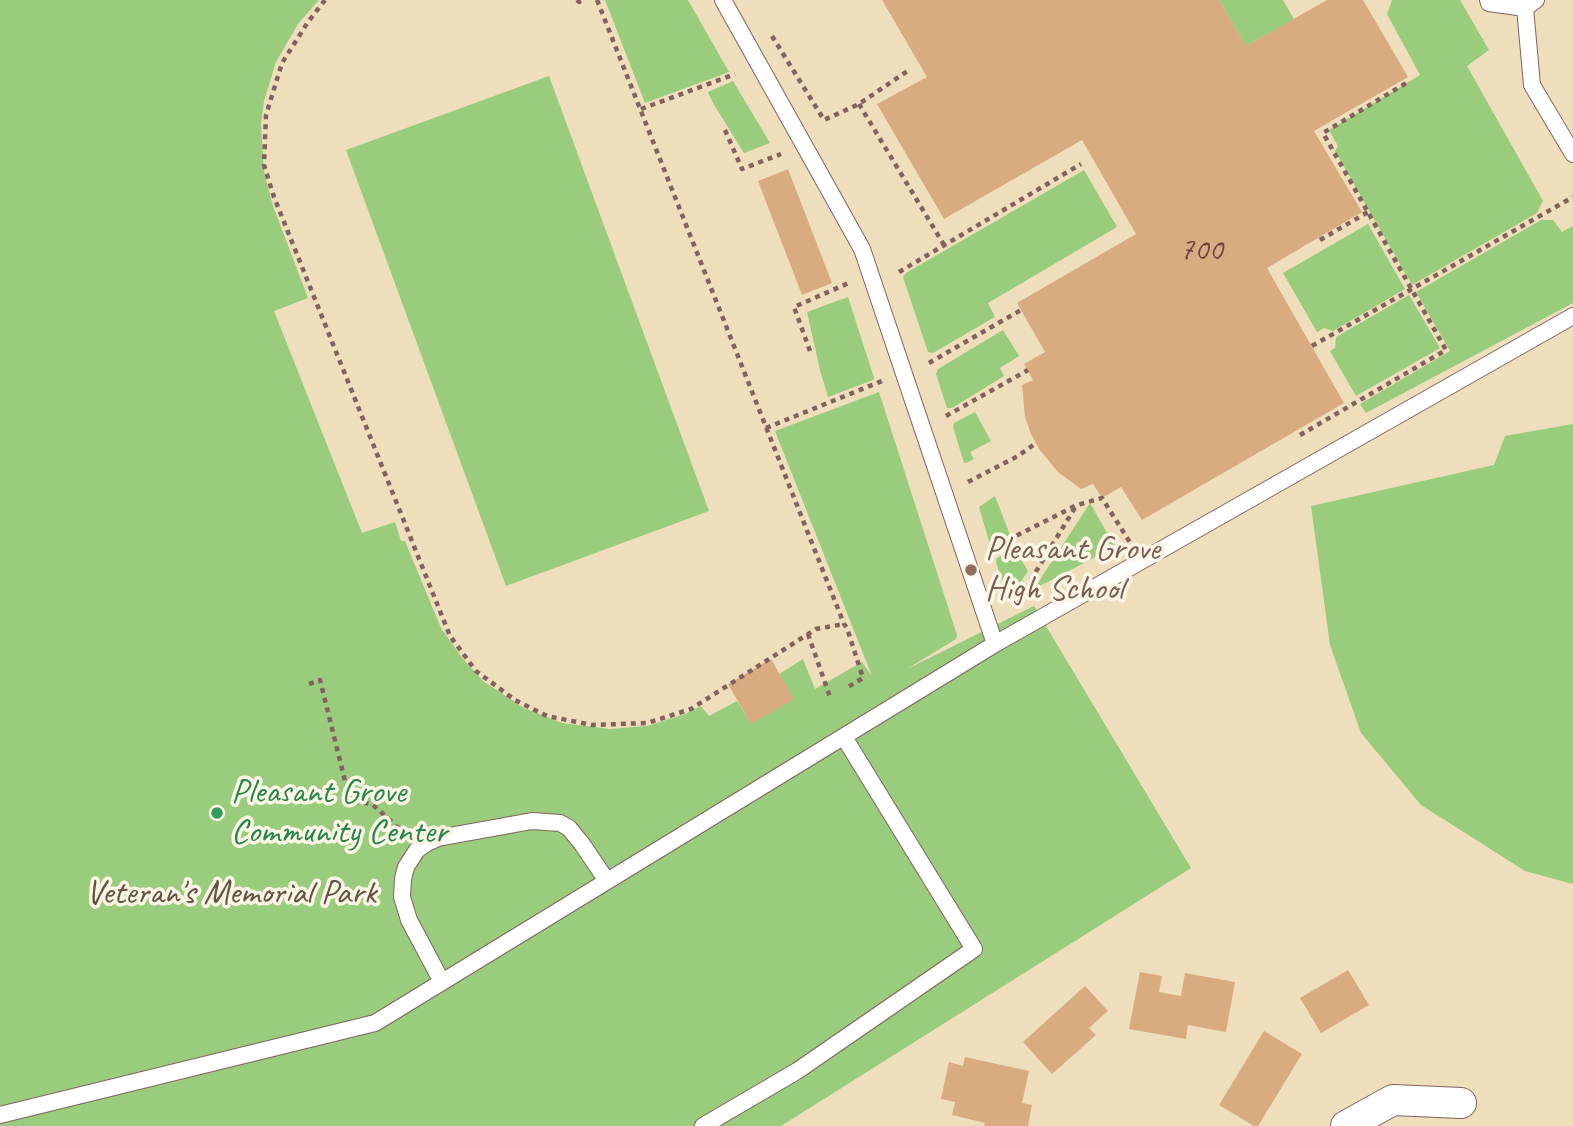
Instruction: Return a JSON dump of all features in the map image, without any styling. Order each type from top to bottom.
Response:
[{"type":"street","points":[[1346,1126],[1393,1100],[1461,1103]]},
{"type":"lane","points":[[723,0],[862,248],[995,644]]},
{"type":"lane","points":[[1488,0],[1489,3],[1530,4],[1532,85],[1573,153]]},
{"type":"lane","points":[[0,1115],[374,1023],[995,644],[1573,316]]},
{"type":"lane","points":[[703,1126],[797,1070],[974,949],[844,737]]},
{"type":"lane","points":[[442,982],[409,920],[402,897],[406,867],[417,850],[427,843],[438,838],[532,821],[560,823],[569,828],[582,844],[607,881]]},
{"type":"path","points":[[325,0],[282,63],[266,115],[264,165],[274,197],[450,636],[476,671],[515,700],[547,716],[592,725],[647,723],[691,709],[816,629],[844,624]]},
{"type":"path","points":[[577,0],[583,0]]},
{"type":"path","points":[[597,0],[847,628],[863,678],[848,687]]},
{"type":"path","points":[[771,34],[824,120],[859,104],[909,70]]},
{"type":"path","points":[[641,109],[735,74]]},
{"type":"path","points":[[1300,435],[1446,350],[1323,133],[1408,82]]},
{"type":"path","points":[[859,104],[944,245]]},
{"type":"path","points":[[725,130],[742,169],[781,154]]},
{"type":"path","points":[[899,272],[1081,164]]},
{"type":"path","points":[[1312,346],[1573,197]]},
{"type":"path","points":[[1320,240],[1368,212]]},
{"type":"path","points":[[810,351],[794,307],[852,281]]},
{"type":"path","points":[[929,363],[1021,310]]},
{"type":"path","points":[[946,416],[1028,370]]},
{"type":"path","points":[[766,428],[883,381]]},
{"type":"path","points":[[968,482],[1009,461],[1036,443]]},
{"type":"path","points":[[990,549],[1077,505],[1102,498],[1131,544]]},
{"type":"path","points":[[1011,613],[1077,505]]},
{"type":"path","points":[[808,634],[830,697]]},
{"type":"path","points":[[310,684],[320,680],[349,800],[372,804],[403,832]]},
{"type":"green space","name":"Veteran's Memorial Park","points":[[0,0],[319,0],[298,24],[276,62],[264,101],[261,124],[264,172],[273,206],[308,298],[274,311],[362,533],[395,522],[441,628],[483,681],[524,708],[562,723],[610,729],[647,726],[701,706],[709,716],[737,701],[751,723],[779,674],[803,659],[815,689],[862,662],[872,676],[775,431],[879,392],[957,635],[956,639],[907,669],[1034,606],[1191,868],[781,1126],[0,1126]]},
{"type":"green space","points":[[605,0],[688,0],[729,72],[645,103]]},
{"type":"green space","points":[[1219,0],[1283,0],[1294,19],[1246,46]]},
{"type":"green space","points":[[1392,0],[1460,0],[1489,50],[1467,66],[1543,201],[1537,213],[1412,285],[1335,151],[1338,146],[1329,130],[1420,75],[1387,14]]},
{"type":"green space","points":[[549,76],[709,511],[506,586],[346,150]]},
{"type":"green space","points":[[733,81],[770,143],[744,153],[708,92]]},
{"type":"green space","points":[[1084,170],[1117,227],[988,303],[995,317],[933,353],[928,352],[903,277],[906,273]]},
{"type":"green space","points":[[1541,220],[1553,220],[1562,232],[1573,226],[1573,303],[1366,413],[1360,404],[1450,351],[1416,292]]},
{"type":"green space","points":[[1368,224],[1405,289],[1333,331],[1324,328],[1317,332],[1283,273]]},
{"type":"green space","points":[[1409,295],[1440,348],[1356,396],[1330,351],[1335,348],[1336,337]]},
{"type":"green space","points":[[848,297],[874,378],[828,397],[807,312]]},
{"type":"green space","points":[[1003,330],[1019,356],[1000,368],[1004,376],[952,408],[947,408],[936,374],[938,369]]},
{"type":"green space","points":[[975,412],[991,441],[970,452],[974,459],[964,463],[953,427],[954,423]]},
{"type":"green space","points":[[1573,424],[1573,884],[1525,871],[1421,805],[1361,733],[1330,645],[1311,506],[1494,465],[1505,436]]},
{"type":"green space","points":[[995,496],[1010,535],[995,544],[989,541],[979,507]]},
{"type":"green space","points":[[1090,503],[1115,547],[1034,589]]},
{"type":"green space","points":[[1014,548],[1028,571],[1009,596],[996,562],[997,558]]},
{"type":"building","name":"Pleasant Grove High School","points":[[882,0],[1219,0],[1246,46],[1327,0],[1363,0],[1408,77],[1314,131],[1362,212],[1267,268],[1344,403],[1142,520],[1121,487],[1102,498],[1093,484],[1081,489],[1058,472],[1039,449],[1025,417],[1022,385],[1033,380],[1024,364],[1045,352],[1017,303],[1136,234],[1082,140],[944,219],[877,104],[927,77]]},
{"type":"building","points":[[788,169],[832,283],[802,295],[758,181]]},
{"type":"building","points":[[771,659],[794,699],[751,724],[728,684]]},
{"type":"building","points":[[1348,970],[1369,1005],[1321,1033],[1300,998]]},
{"type":"building","points":[[1140,972],[1162,976],[1159,992],[1181,996],[1185,973],[1235,982],[1226,1032],[1188,1025],[1186,1039],[1129,1029]]},
{"type":"building","points":[[1085,986],[1108,1011],[1089,1028],[1096,1035],[1052,1074],[1023,1042]]},
{"type":"building","points":[[1264,1031],[1302,1054],[1258,1126],[1254,1126],[1219,1105]]},
{"type":"building","points":[[965,1057],[1029,1071],[1022,1103],[1032,1105],[1028,1126],[984,1126],[985,1123],[952,1115],[955,1102],[941,1099],[949,1062],[963,1066]]},
{"type":"place","name":"Pleasant Grove High School","points":[[971,570]]},
{"type":"place","name":"Pleasant Grove Community Center","points":[[217,813]]}]
